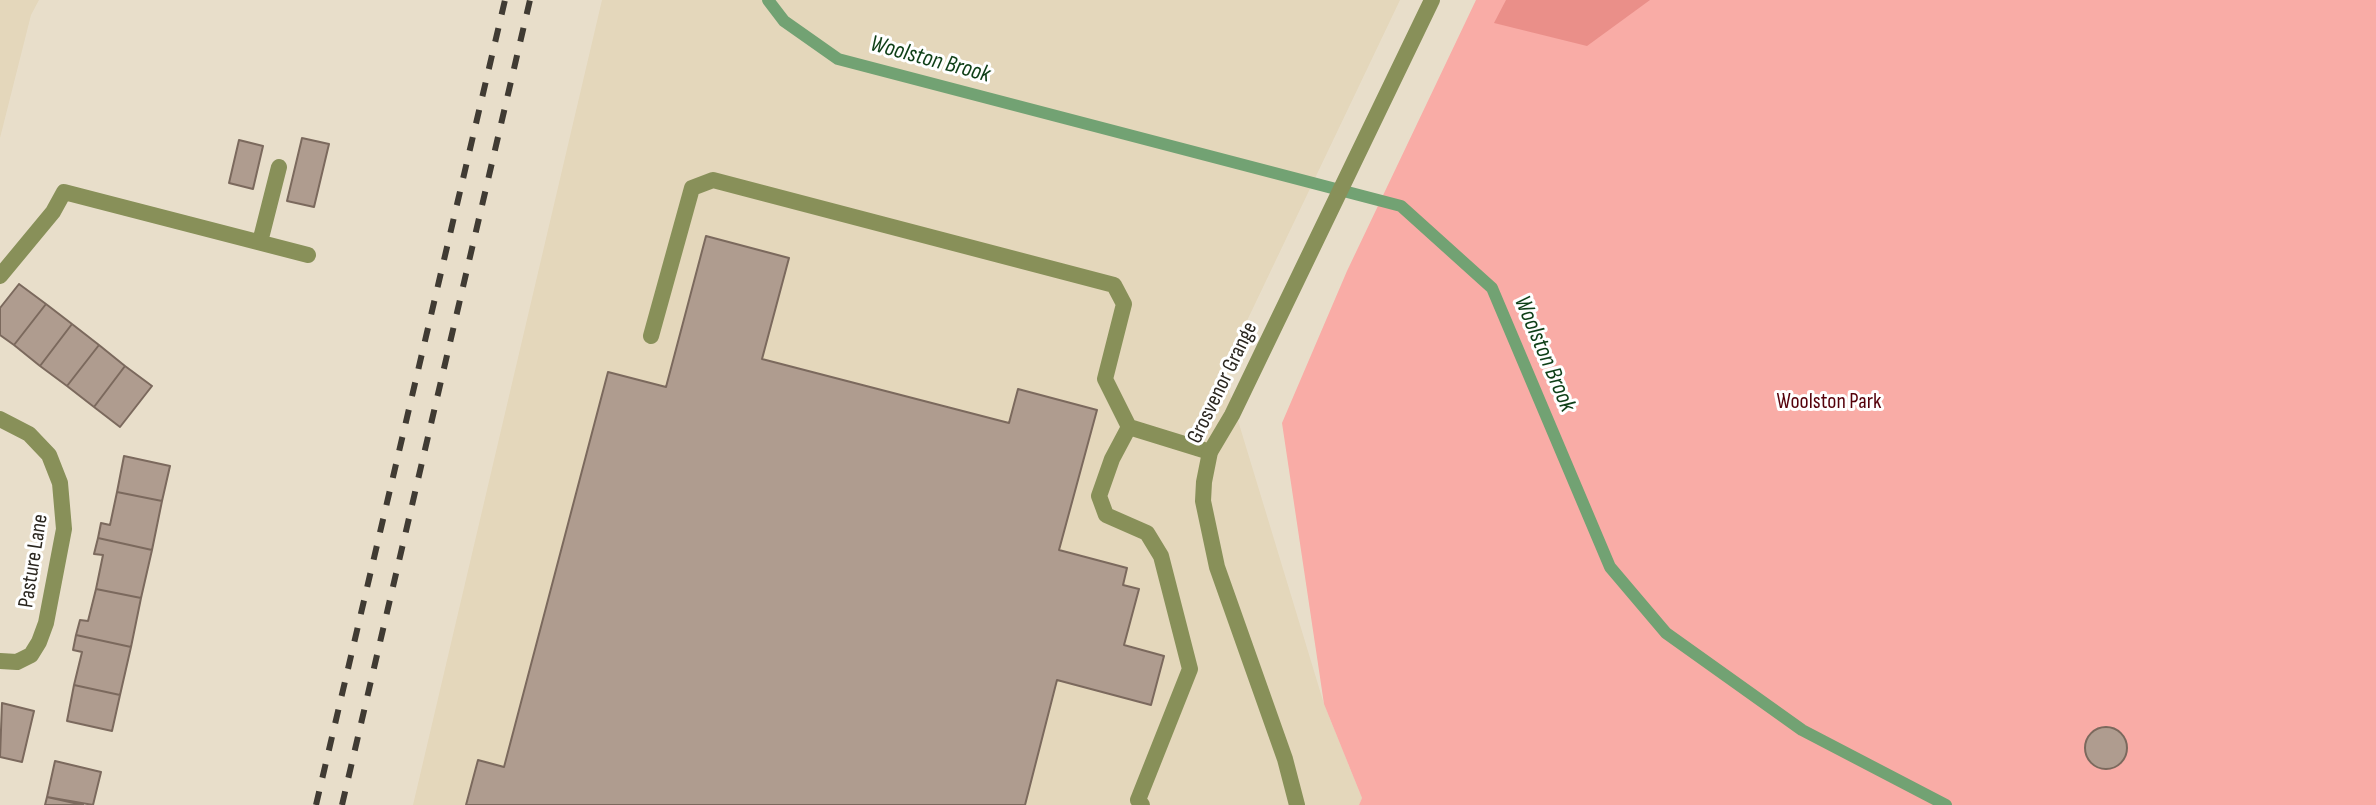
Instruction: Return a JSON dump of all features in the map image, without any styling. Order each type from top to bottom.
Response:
[{"type":"street","name":"Grosvenor Grange","points":[[1297,805],[1285,759],[1217,567],[1203,501],[1210,452],[1232,415],[1432,0]]},
{"type":"street","points":[[260,242],[279,167]]},
{"type":"street","points":[[651,336],[692,188],[713,180],[1114,285],[1124,304],[1105,379],[1129,427],[1210,452]]},
{"type":"street","points":[[0,276],[53,212],[64,192],[308,255]]},
{"type":"street","name":"Pasture Lane","points":[[0,419],[29,434],[49,455],[60,483],[64,529],[46,623],[39,642],[31,655],[17,662],[0,661]]},
{"type":"street","points":[[1129,427],[1112,459],[1099,496],[1106,515],[1147,533],[1161,556],[1190,669],[1138,800],[1142,805]]},
{"type":"shaded area","points":[[0,0],[39,0],[31,15],[0,138]]},
{"type":"shaded area","points":[[602,0],[1400,0],[1223,371],[1324,704],[1362,798],[1359,805],[413,805]]},
{"type":"shaded area","points":[[1506,0],[1650,0],[1587,46],[1494,23]]},
{"type":"green space","name":"Woolston Park","points":[[1476,0],[2376,0],[2376,805],[1359,805],[1362,798],[1324,704],[1282,423],[1347,271]]},
{"type":"building","points":[[302,138],[329,144],[314,207],[287,201]]},
{"type":"building","points":[[239,140],[263,146],[253,189],[229,183]]},
{"type":"building","points":[[706,236],[789,258],[762,359],[1009,423],[1018,389],[1097,410],[1059,550],[1127,568],[1123,585],[1139,589],[1124,645],[1164,656],[1151,705],[1057,680],[1025,805],[466,805],[478,760],[504,767],[608,372],[666,387]]},
{"type":"building","points":[[19,284],[46,304],[14,345],[0,335],[0,308]]},
{"type":"building","points":[[46,304],[72,324],[40,366],[14,345]]},
{"type":"building","points":[[72,324],[99,345],[67,386],[40,366]]},
{"type":"building","points":[[99,345],[125,366],[94,407],[67,386]]},
{"type":"building","points":[[125,366],[152,386],[120,427],[94,407]]},
{"type":"building","points":[[124,456],[170,466],[162,501],[117,492]]},
{"type":"building","points":[[117,492],[162,501],[152,550],[98,538],[101,523],[110,525]]},
{"type":"building","points":[[98,538],[152,550],[141,598],[96,589],[103,555],[94,554]]},
{"type":"building","points":[[96,589],[141,598],[131,647],[76,635],[80,620],[88,621]]},
{"type":"building","points":[[76,635],[131,647],[120,695],[74,685],[82,652],[73,650]]},
{"type":"building","points":[[74,685],[120,695],[112,731],[67,721]]},
{"type":"building","points":[[2,703],[34,711],[22,762],[0,757]]},
{"type":"building","points":[[2106,727],[2121,733],[2127,748],[2121,763],[2106,769],[2091,763],[2085,748],[2091,733]]},
{"type":"building","points":[[55,761],[101,772],[93,805],[47,797]]},
{"type":"building","points":[[47,797],[83,805],[45,805]]},
{"type":"waterway","name":"Woolston Brook","points":[[768,0],[784,21],[838,59],[1401,206],[1492,288],[1610,567],[1666,633],[1802,730],[1946,805]]},
{"type":"railway","points":[[316,805],[505,0]]},
{"type":"railway","points":[[342,805],[530,0]]}]
